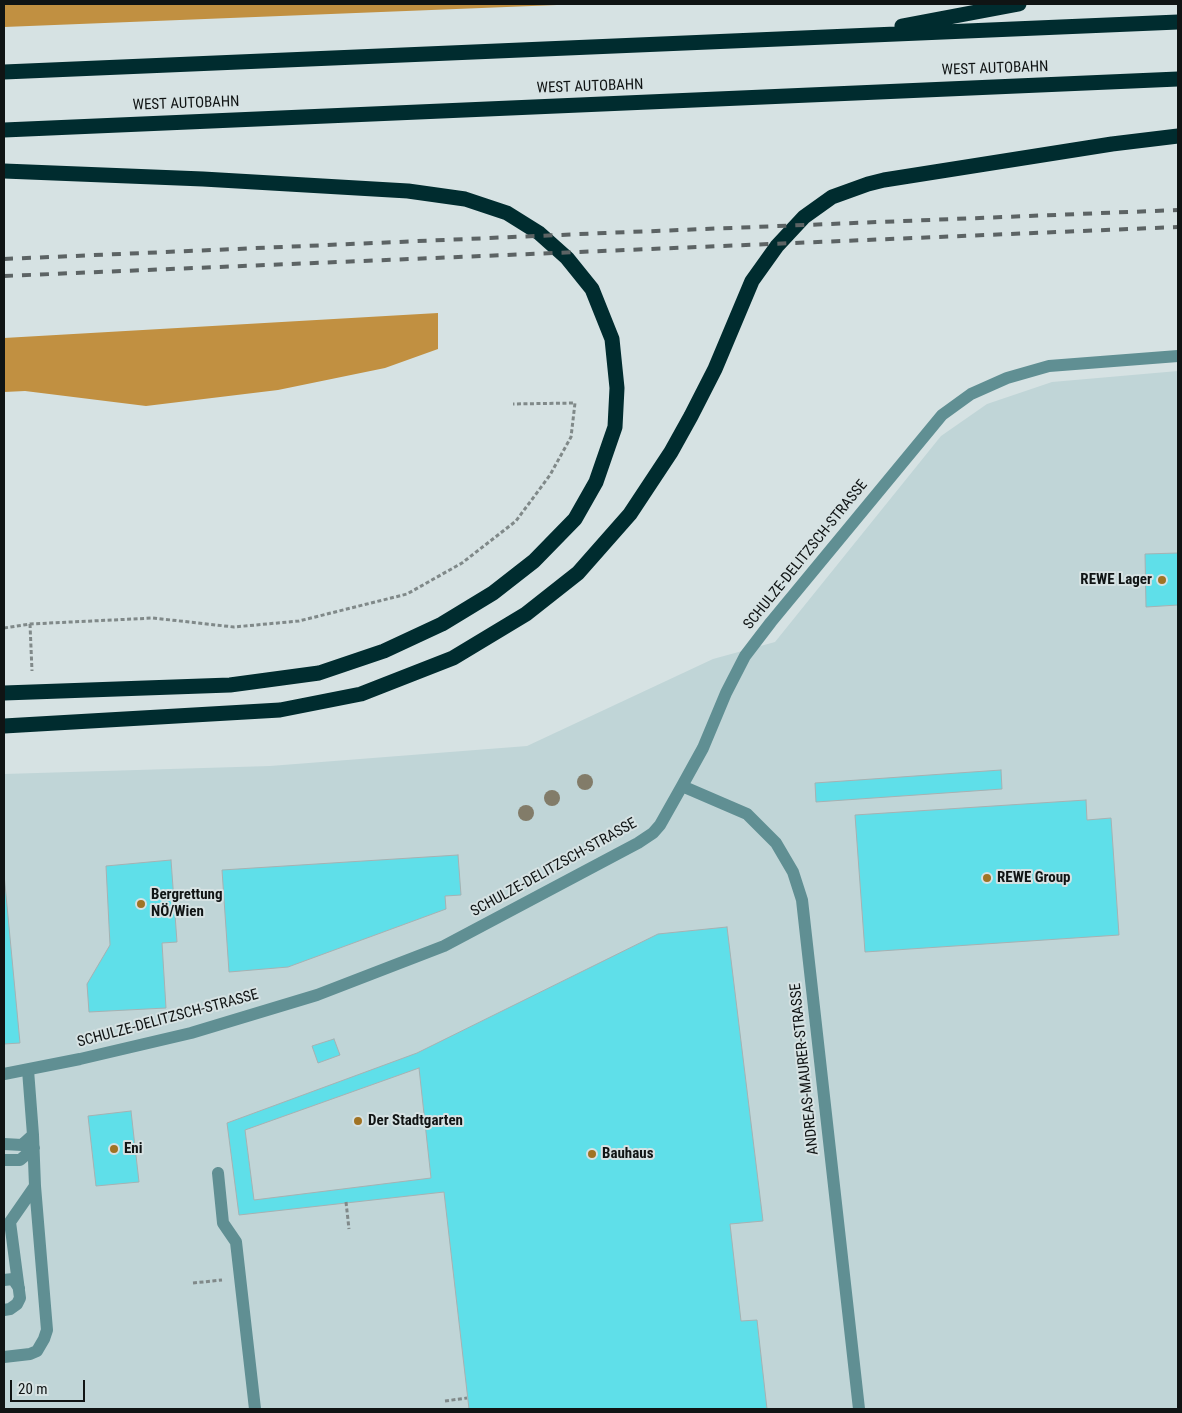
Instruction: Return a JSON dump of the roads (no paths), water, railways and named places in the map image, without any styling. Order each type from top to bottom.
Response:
[{"type":"highway","points":[[844,36],[1019,4]]},
{"type":"highway","points":[[4,72],[1178,22]]},
{"type":"highway","name":"WEST AUTOBAHN","points":[[4,130],[1178,79]]},
{"type":"highway","points":[[4,726],[280,710],[361,694],[453,658],[526,614],[578,572],[630,514],[671,452],[691,416],[715,369],[752,281],[777,246],[804,217],[832,197],[884,180],[1112,144],[1178,136]]},
{"type":"highway","points":[[4,171],[202,179],[408,191],[465,199],[506,213],[539,233],[567,258],[592,289],[612,339],[617,388],[615,426],[596,482],[575,519],[534,562],[493,593],[442,624],[384,651],[319,673],[230,685],[4,693]]},
{"type":"street","name":"SCHULZE-DELITZSCH-STRASSE","points":[[4,1074],[191,1033],[317,995],[444,946],[638,843],[653,833],[660,824],[682,786],[745,656],[770,622],[942,415],[971,394],[1007,378],[1049,366],[1178,356]]},
{"type":"street","name":"ANDREAS-MAURER-STRASSE","points":[[682,786],[746,814],[776,842],[793,872],[802,900],[859,1409]]},
{"type":"street","points":[[4,1357],[30,1354],[37,1351],[47,1330],[28,1070]]},
{"type":"street","points":[[4,1144],[22,1144],[33,1134]]},
{"type":"street","points":[[4,1160],[20,1160],[34,1148]]},
{"type":"street","points":[[218,1173],[223,1223],[236,1242],[255,1409]]},
{"type":"street","points":[[4,1310],[10,1309],[17,1304],[20,1298],[7,1223],[35,1186]]},
{"type":"street","points":[[4,1280],[13,1279],[18,1288]]},
{"type":"railway","points":[[4,259],[1178,210]]},
{"type":"railway","points":[[4,276],[1178,227]]},
{"type":"place","name":"REWE Lager","points":[[1162,580]]},
{"type":"place","name":"REWE Group","points":[[987,878]]},
{"type":"place","name":"Bergrettung NÖ/Wien","points":[[141,904]]},
{"type":"place","name":"Der Stadtgarten","points":[[358,1121]]},
{"type":"place","name":"Eni","points":[[114,1149]]},
{"type":"place","name":"Bauhaus","points":[[592,1154]]}]
